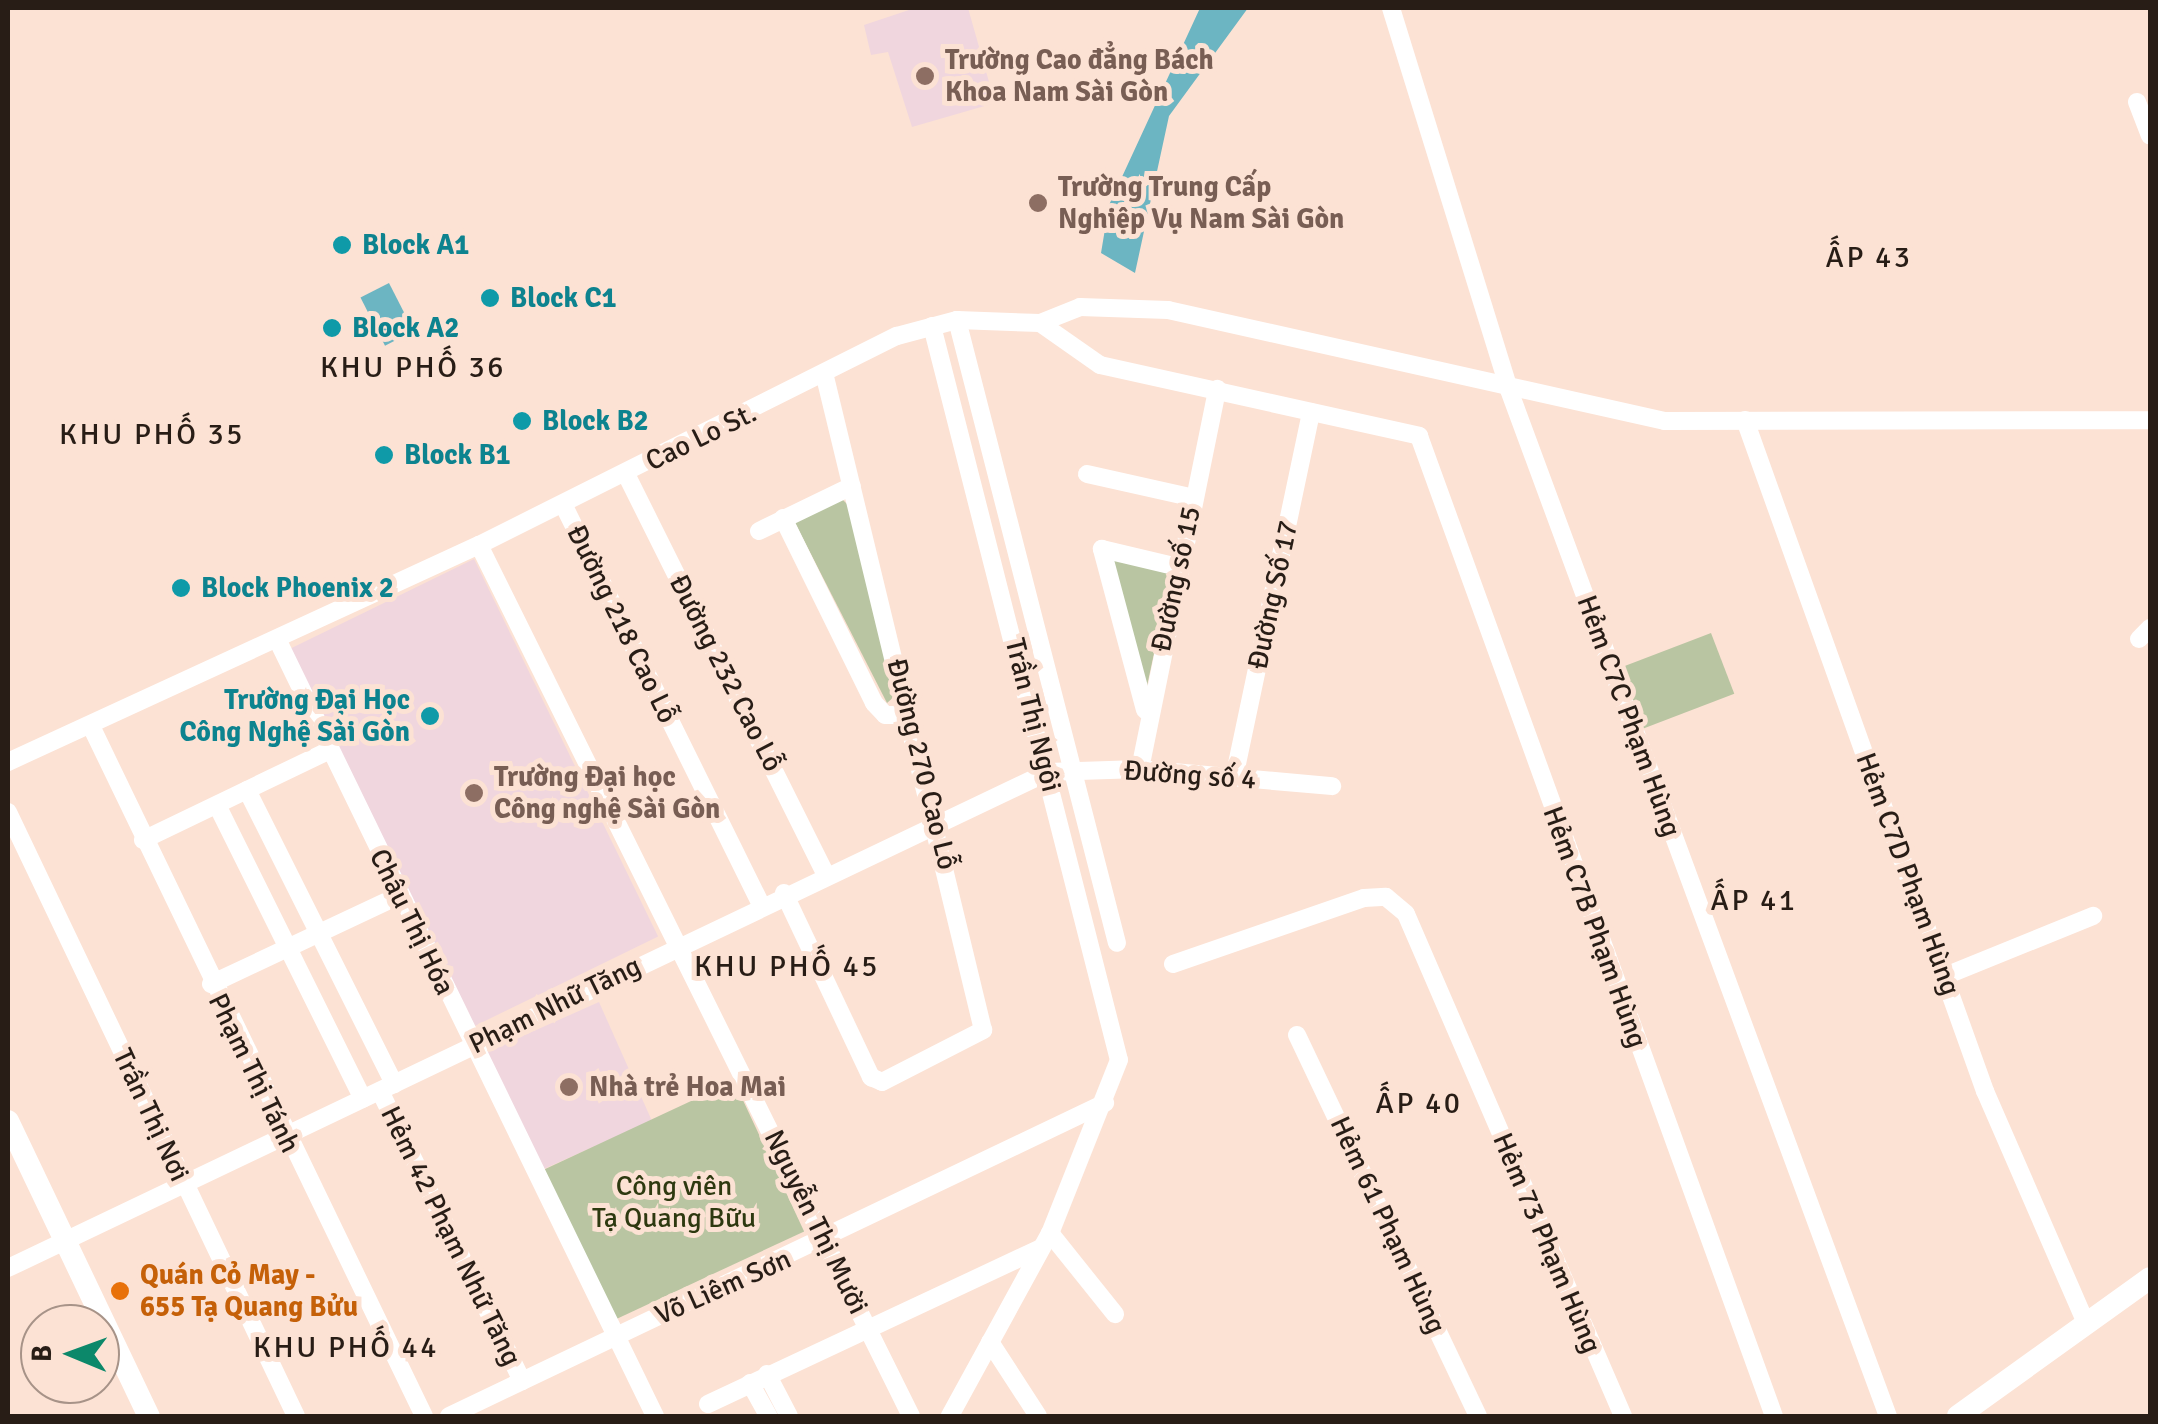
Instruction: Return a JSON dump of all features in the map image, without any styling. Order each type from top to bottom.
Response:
[{"type":"main road","points":[[8,1122],[149,1416]]},
{"type":"main road","points":[[63,1238],[82,1249],[166,1416]]},
{"type":"main road","points":[[1958,1416],[2150,1278]]},
{"type":"street","name":"Hẻm C7C Phạm Hùng","points":[[1391,8],[1509,390],[1888,1416]]},
{"type":"street","points":[[2137,102],[2150,136]]},
{"type":"street","points":[[1040,323],[1080,307],[1168,310],[1509,390],[1664,421],[2150,420]]},
{"type":"street","name":"Cao Lo St.","points":[[8,762],[278,641],[932,326],[957,320],[1040,323]]},
{"type":"street","name":"Trần Thị Ngôi","points":[[957,320],[1117,943]]},
{"type":"street","points":[[1040,323],[1100,365],[1310,412]]},
{"type":"street","name":"Trần Thị Ngôi","points":[[932,326],[1120,1060],[1045,1240],[950,1416]]},
{"type":"street","name":"Đường 270 Cao Lỗ","points":[[784,893],[871,1077],[882,1082],[957,1046],[985,1022],[825,377]]},
{"type":"street","name":"Đường số 15","points":[[1140,769],[1147,717],[1216,390]]},
{"type":"street","name":"Hẻm C7B Phạm Hùng","points":[[1310,412],[1419,436],[1774,1416]]},
{"type":"street","name":"Đường Số 17","points":[[1234,778],[1310,412]]},
{"type":"street","name":"Hẻm C7D Phạm Hùng","points":[[1745,420],[2024,1191],[2086,1323]]},
{"type":"street","name":"Đường 232 Cao Lỗ","points":[[626,474],[826,872]]},
{"type":"street","points":[[1087,474],[1194,498]]},
{"type":"street","points":[[759,531],[852,486]]},
{"type":"street","name":"Đường 218 Cao Lỗ","points":[[563,504],[761,904]]},
{"type":"street","points":[[783,518],[874,702],[885,715],[909,715]]},
{"type":"street","name":"Nguyễn Thị Mười","points":[[479,545],[911,1416]]},
{"type":"street","points":[[1147,717],[1102,549],[1178,567]]},
{"type":"street","name":"Châu Thị Hóa","points":[[278,641],[398,896],[655,1416]]},
{"type":"street","name":"Phạm Thị Tánh","points":[[91,726],[284,1136],[424,1416]]},
{"type":"street","points":[[143,840],[330,750]]},
{"type":"street","name":"Đường số 4","points":[[1048,772],[1140,769],[1332,786]]},
{"type":"street","name":"Phạm Nhữ Tăng","points":[[8,1268],[181,1179],[362,1099],[935,819],[1048,772]]},
{"type":"street","name":"Hẻm 42 Phạm Nhữ Tăng","points":[[247,790],[318,933],[522,1381]]},
{"type":"street","points":[[217,805],[362,1099]]},
{"type":"street","name":"Trần Thị Nơi","points":[[8,812],[296,1416]]},
{"type":"street","points":[[211,984],[398,896]]},
{"type":"street","name":"Hẻm 73 Phạm Hùng","points":[[1173,964],[1364,898],[1386,898],[1406,914],[1623,1416]]},
{"type":"street","points":[[1945,976],[2093,916]]},
{"type":"street","name":"Hẻm 61 Phạm Hùng","points":[[1296,1035],[1478,1416]]},
{"type":"street","name":"Võ Liêm Sơn","points":[[448,1416],[825,1242],[1105,1103]]},
{"type":"street","points":[[708,1404],[1045,1240],[1115,1314]]},
{"type":"street","points":[[990,1342],[1038,1416]]},
{"type":"street","points":[[767,1374],[790,1416]]},
{"type":"street","points":[[750,1383],[768,1416]]},
{"type":"shaded area","points":[[915,8],[968,8],[995,103],[912,127],[888,52],[871,55],[864,25]]},
{"type":"shaded area","name":"Trường Đại học Công nghệ Sài Gòn","points":[[474,559],[658,936],[475,1026],[291,648]]},
{"type":"shaded area","name":"Nhà trẻ Hoa Mai","points":[[599,1002],[652,1121],[539,1171],[486,1052]]},
{"type":"green space","points":[[839,496],[850,507],[896,695],[887,703],[792,517]]},
{"type":"green space","points":[[1105,553],[1172,570],[1147,686]]},
{"type":"green space","points":[[1711,633],[1734,694],[1643,729],[1620,668]]},
{"type":"green space","name":"Công viên Tạ Quang Bữu","points":[[734,1081],[804,1231],[611,1321],[541,1171]]},
{"type":"water","points":[[1200,8],[1248,8],[1169,116],[1135,273],[1101,253],[1109,205]]},
{"type":"water","points":[[389,283],[414,331],[385,346],[360,298]]},
{"type":"place","name":"Trường Cao đẳng Bách Khoa Nam Sài Gòn","points":[[925,76]]},
{"type":"place","name":"Trường Trung Cấp Nghiệp Vụ Nam Sài Gòn","points":[[1038,203]]},
{"type":"place","name":"Block A1","points":[[342,245]]},
{"type":"place","name":"Block C1","points":[[490,298]]},
{"type":"place","name":"Block A2","points":[[332,328]]},
{"type":"place","name":"Block B2","points":[[522,421]]},
{"type":"place","name":"Block B1","points":[[384,455]]},
{"type":"place","name":"Block Phoenix 2","points":[[181,588]]},
{"type":"place","name":"Trường Đại Học Công Nghệ Sài Gòn","points":[[430,716]]},
{"type":"place","name":"Trường Đại học Công nghệ Sài Gòn","points":[[474,793]]},
{"type":"place","name":"Nhà trẻ Hoa Mai","points":[[569,1087]]},
{"type":"place","name":"Quán Cỏ May - 655 Tạ Quang Bửu","points":[[120,1291]]},
{"type":"district","name":"ẤP 43","points":[[1869,258]]},
{"type":"district","name":"KHU PHỐ 36","points":[[413,368]]},
{"type":"district","name":"KHU PHỐ 35","points":[[152,435]]},
{"type":"district","name":"ẤP 41","points":[[1754,901]]},
{"type":"district","name":"KHU PHỐ 45","points":[[787,967]]},
{"type":"district","name":"ẤP 40","points":[[1419,1104]]},
{"type":"district","name":"KHU PHỐ 44","points":[[346,1348]]}]
